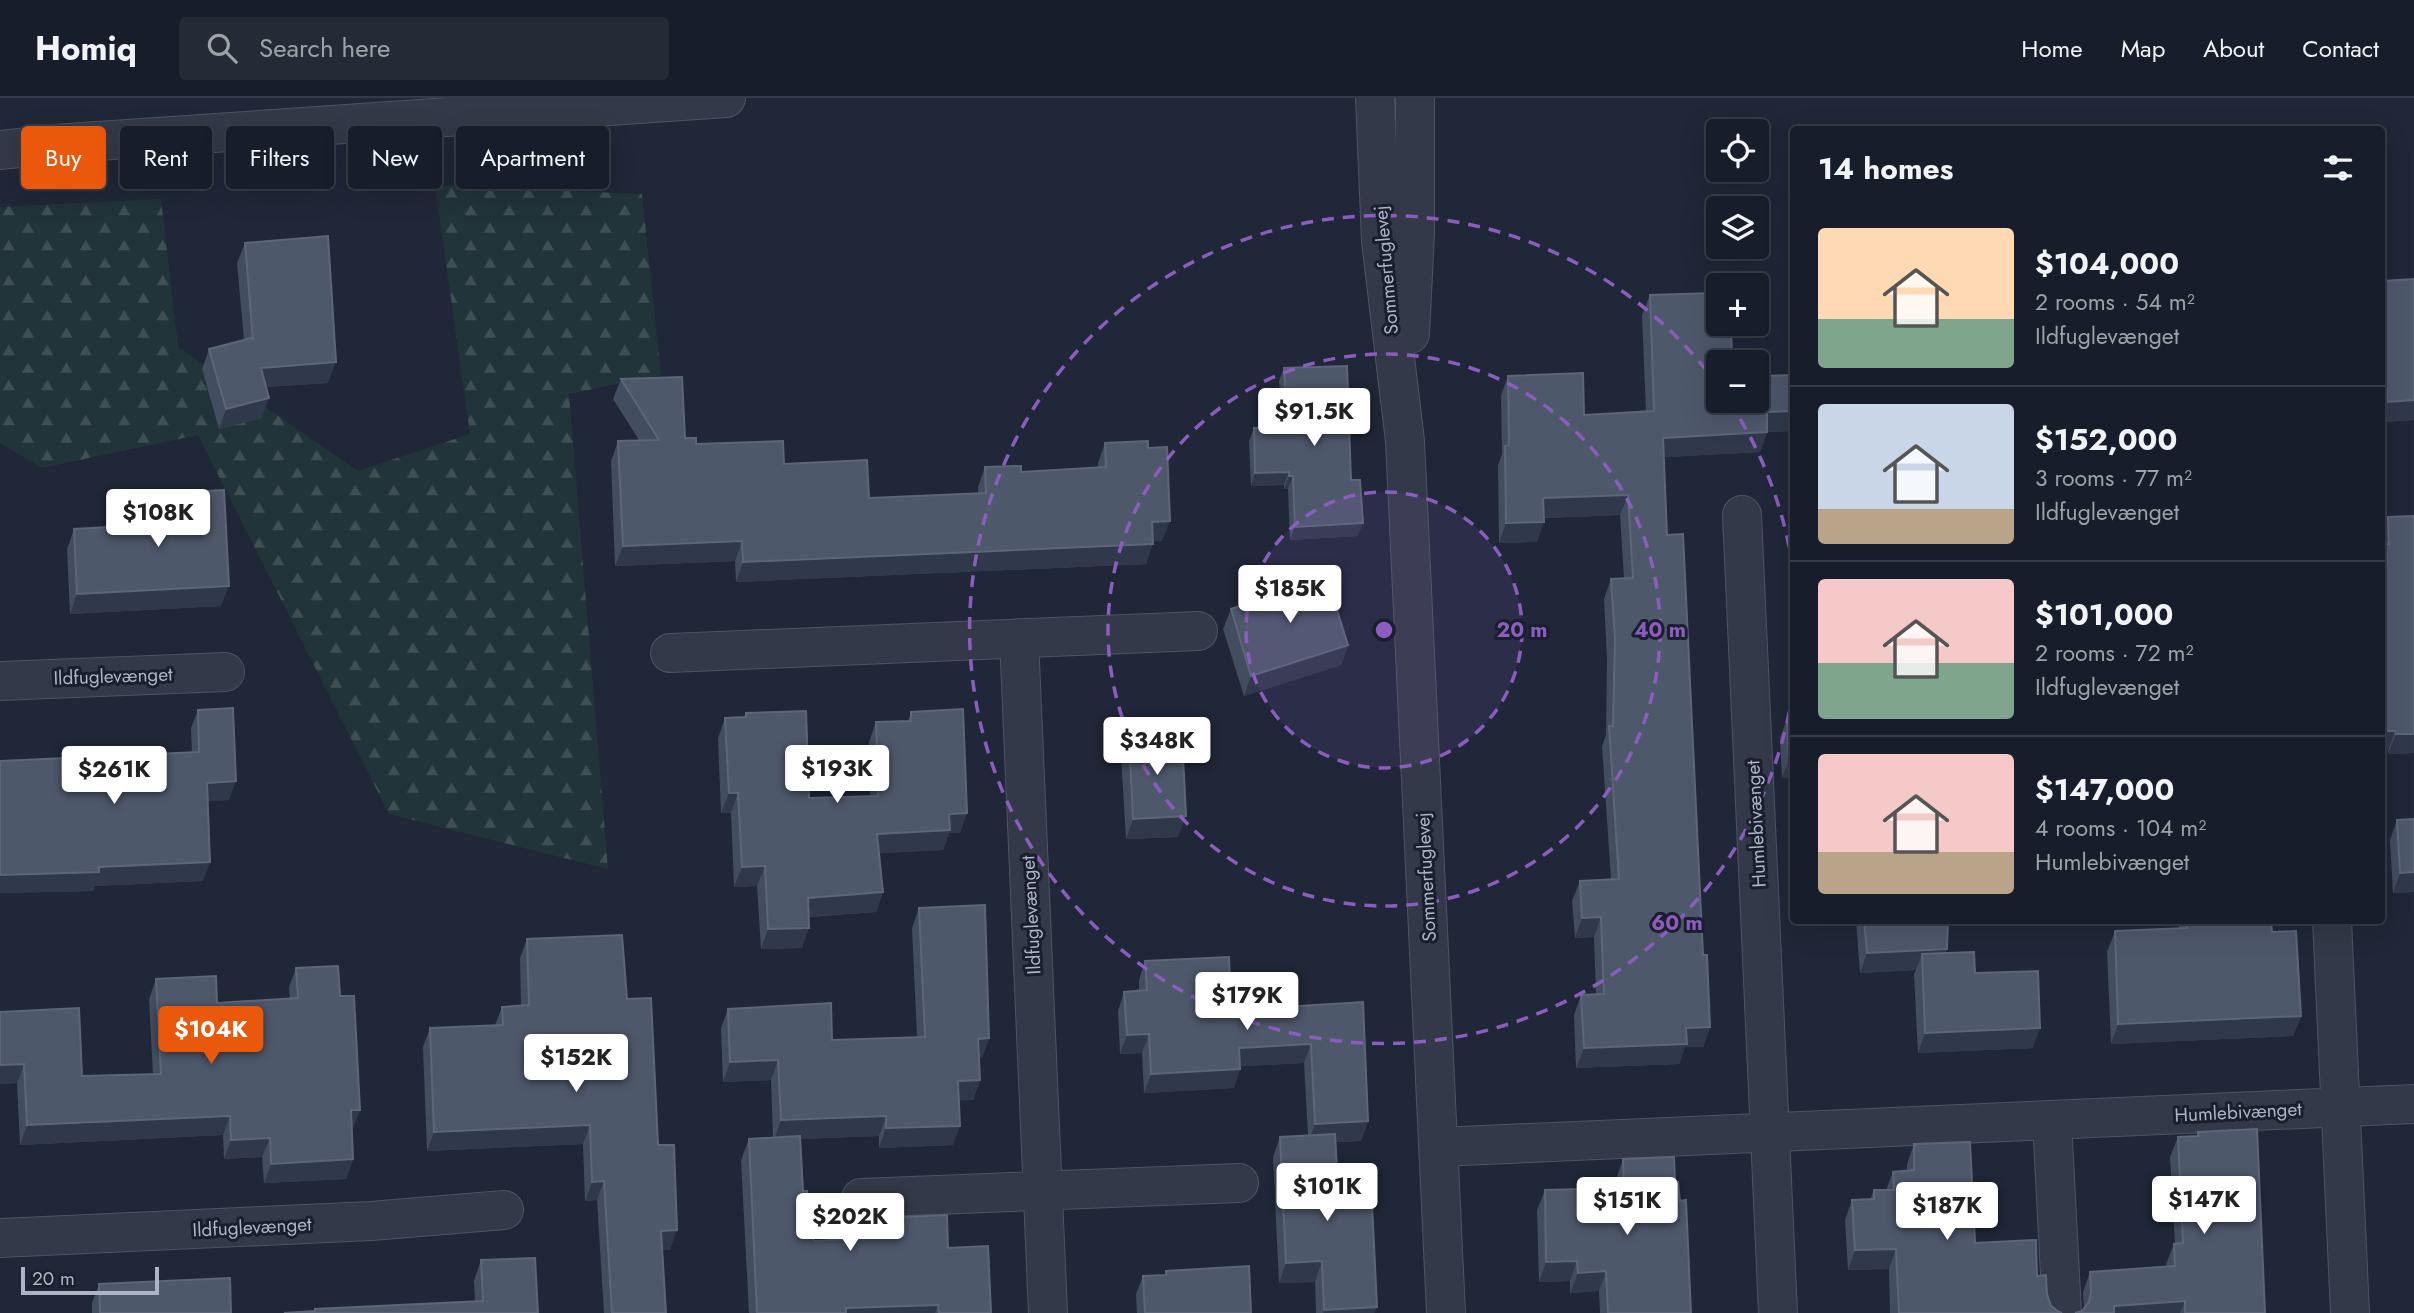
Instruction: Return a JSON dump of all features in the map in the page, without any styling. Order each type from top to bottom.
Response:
[{"type":"street","points":[[0,150],[54,144],[726,98]]},
{"type":"street","name":"Sommerfuglevej","points":[[1375,98],[1381,241],[1405,441],[1446,1313]]},
{"type":"street","name":"Sommerfuglevej","points":[[1405,441],[1415,234],[1415,98]]},
{"type":"street","name":"Humlebivænget","points":[[1742,515],[1779,1313]]},
{"type":"street","points":[[670,653],[1198,631]]},
{"type":"street","name":"Ildfuglevænget","points":[[1018,638],[1048,1313]]},
{"type":"street","name":"Ildfuglevænget","points":[[0,681],[225,672]]},
{"type":"street","points":[[2332,924],[2350,1313]]},
{"type":"street","name":"Humlebivænget","points":[[1438,1147],[2414,1104]]},
{"type":"street","points":[[2052,1120],[2062,1313]]},
{"type":"street","points":[[861,1198],[1239,1183]]},
{"type":"street","name":"Ildfuglevænget","points":[[0,1238],[371,1221],[504,1210]]},
{"type":"green space","points":[[442,185],[456,186],[456,189],[642,194],[661,375],[569,394],[608,869],[389,814],[198,435],[42,468],[0,443],[0,207],[161,199],[178,347],[358,471],[470,434],[436,189],[442,189]]},
{"type":"building","points":[[328,236],[336,362],[261,368],[269,398],[226,409],[209,349],[252,338],[253,340],[245,243]]},
{"type":"building","points":[[2414,279],[2414,400],[2387,402],[2385,281]]},
{"type":"building","points":[[1706,293],[1706,336],[1731,336],[1732,350],[1706,350],[1706,413],[1767,413],[1767,432],[1663,438],[1667,535],[1683,534],[1703,955],[1707,955],[1710,1027],[1686,1028],[1687,1044],[1584,1048],[1581,995],[1604,994],[1601,917],[1582,918],[1580,881],[1619,879],[1609,726],[1613,726],[1615,639],[1611,579],[1633,578],[1628,495],[1543,498],[1544,522],[1506,523],[1508,376],[1583,373],[1584,415],[1654,411],[1650,295]]},
{"type":"building","points":[[1347,366],[1351,480],[1360,480],[1363,523],[1295,527],[1293,476],[1289,476],[1289,472],[1255,473],[1254,428],[1287,427],[1284,368]]},
{"type":"building","points":[[1790,375],[1790,411],[1769,412],[1769,376]]},
{"type":"building","points":[[682,377],[685,438],[696,438],[696,444],[783,441],[784,464],[867,460],[869,498],[986,493],[985,467],[1021,466],[1021,472],[1106,467],[1105,443],[1148,441],[1148,448],[1167,447],[1170,521],[1152,522],[1153,544],[743,562],[742,541],[623,546],[618,441],[659,440],[621,379]]},
{"type":"building","points":[[224,490],[229,586],[77,594],[74,529],[161,524],[160,493]]},
{"type":"building","points":[[2414,516],[2414,734],[2385,731],[2385,562],[2386,544],[2389,544],[2388,517]]},
{"type":"building","points":[[1325,572],[1348,645],[1251,676],[1231,609],[1264,598],[1263,592]]},
{"type":"building","points":[[233,708],[236,781],[207,783],[210,862],[99,867],[99,872],[0,875],[0,761],[199,752],[198,710]]},
{"type":"building","points":[[963,709],[967,813],[949,814],[950,830],[877,834],[883,892],[808,898],[809,928],[768,929],[765,866],[742,867],[738,793],[729,793],[725,718],[746,717],[746,713],[806,711],[809,798],[878,796],[876,722],[911,721],[911,712]]},
{"type":"building","points":[[1787,719],[1790,719],[1789,759]]},
{"type":"building","points":[[1182,736],[1186,816],[1133,819],[1129,737]]},
{"type":"building","points":[[2414,819],[2414,872],[2400,873],[2397,820]]},
{"type":"building","points":[[985,905],[989,1038],[978,1039],[980,1080],[958,1081],[960,1126],[886,1128],[886,1116],[781,1120],[778,1060],[730,1062],[728,1009],[831,1003],[832,1040],[925,1037],[919,908]]},
{"type":"building","points":[[1864,924],[1948,924],[1947,949],[1867,953]]},
{"type":"building","points":[[2187,924],[2271,924],[2272,932],[2296,931],[2301,1016],[2118,1024],[2115,931],[2187,928]]},
{"type":"building","points":[[622,935],[627,999],[651,998],[658,1145],[674,1145],[677,1230],[661,1231],[666,1313],[612,1313],[604,1181],[592,1182],[590,1125],[434,1132],[430,1028],[503,1025],[502,1007],[529,1005],[527,939]]},
{"type":"building","points":[[1974,952],[1975,973],[2038,971],[2040,1028],[1925,1033],[1922,954]]},
{"type":"building","points":[[1229,957],[1231,1010],[1363,1002],[1368,1121],[1315,1124],[1311,1044],[1239,1048],[1240,1069],[1151,1074],[1149,1034],[1127,1035],[1124,992],[1147,990],[1145,961]]},
{"type":"building","points":[[338,966],[340,996],[354,996],[360,1110],[351,1110],[353,1159],[271,1164],[270,1138],[231,1140],[230,1116],[27,1125],[24,1064],[0,1065],[0,1012],[79,1008],[82,1076],[161,1074],[156,979],[216,976],[217,1003],[298,998],[296,968]]},
{"type":"building","points":[[2257,1129],[2265,1313],[2185,1313],[2185,1301],[2114,1306],[2114,1313],[2075,1313],[2082,1311],[2089,1302],[2090,1272],[2175,1266],[2174,1244],[2183,1243],[2178,1137],[2198,1136],[2198,1132]]},
{"type":"building","points":[[1335,1134],[1339,1206],[1372,1204],[1377,1307],[1324,1310],[1322,1261],[1286,1263],[1280,1137]]},
{"type":"building","points":[[800,1136],[803,1191],[807,1191],[808,1205],[812,1204],[814,1241],[904,1236],[903,1217],[947,1215],[948,1248],[988,1246],[991,1313],[939,1313],[938,1305],[846,1308],[846,1313],[757,1313],[749,1139]]},
{"type":"building","points":[[1970,1142],[1975,1243],[2036,1240],[2037,1276],[2046,1275],[2051,1306],[2062,1313],[1899,1313],[1896,1249],[1855,1250],[1852,1200],[1874,1199],[1874,1190],[1894,1190],[1893,1172],[1914,1170],[1914,1144]]},
{"type":"building","points":[[1674,1157],[1675,1182],[1678,1182],[1680,1201],[1686,1200],[1691,1313],[1608,1313],[1606,1271],[1578,1273],[1577,1261],[1546,1262],[1545,1190],[1624,1188],[1623,1159]]},
{"type":"building","points":[[535,1258],[538,1313],[284,1313],[315,1309],[483,1301],[481,1260]]},
{"type":"building","points":[[1249,1266],[1251,1313],[1145,1313],[1143,1276],[1166,1275],[1166,1271]]},
{"type":"building","points":[[230,1278],[231,1313],[100,1313],[99,1284]]}]
